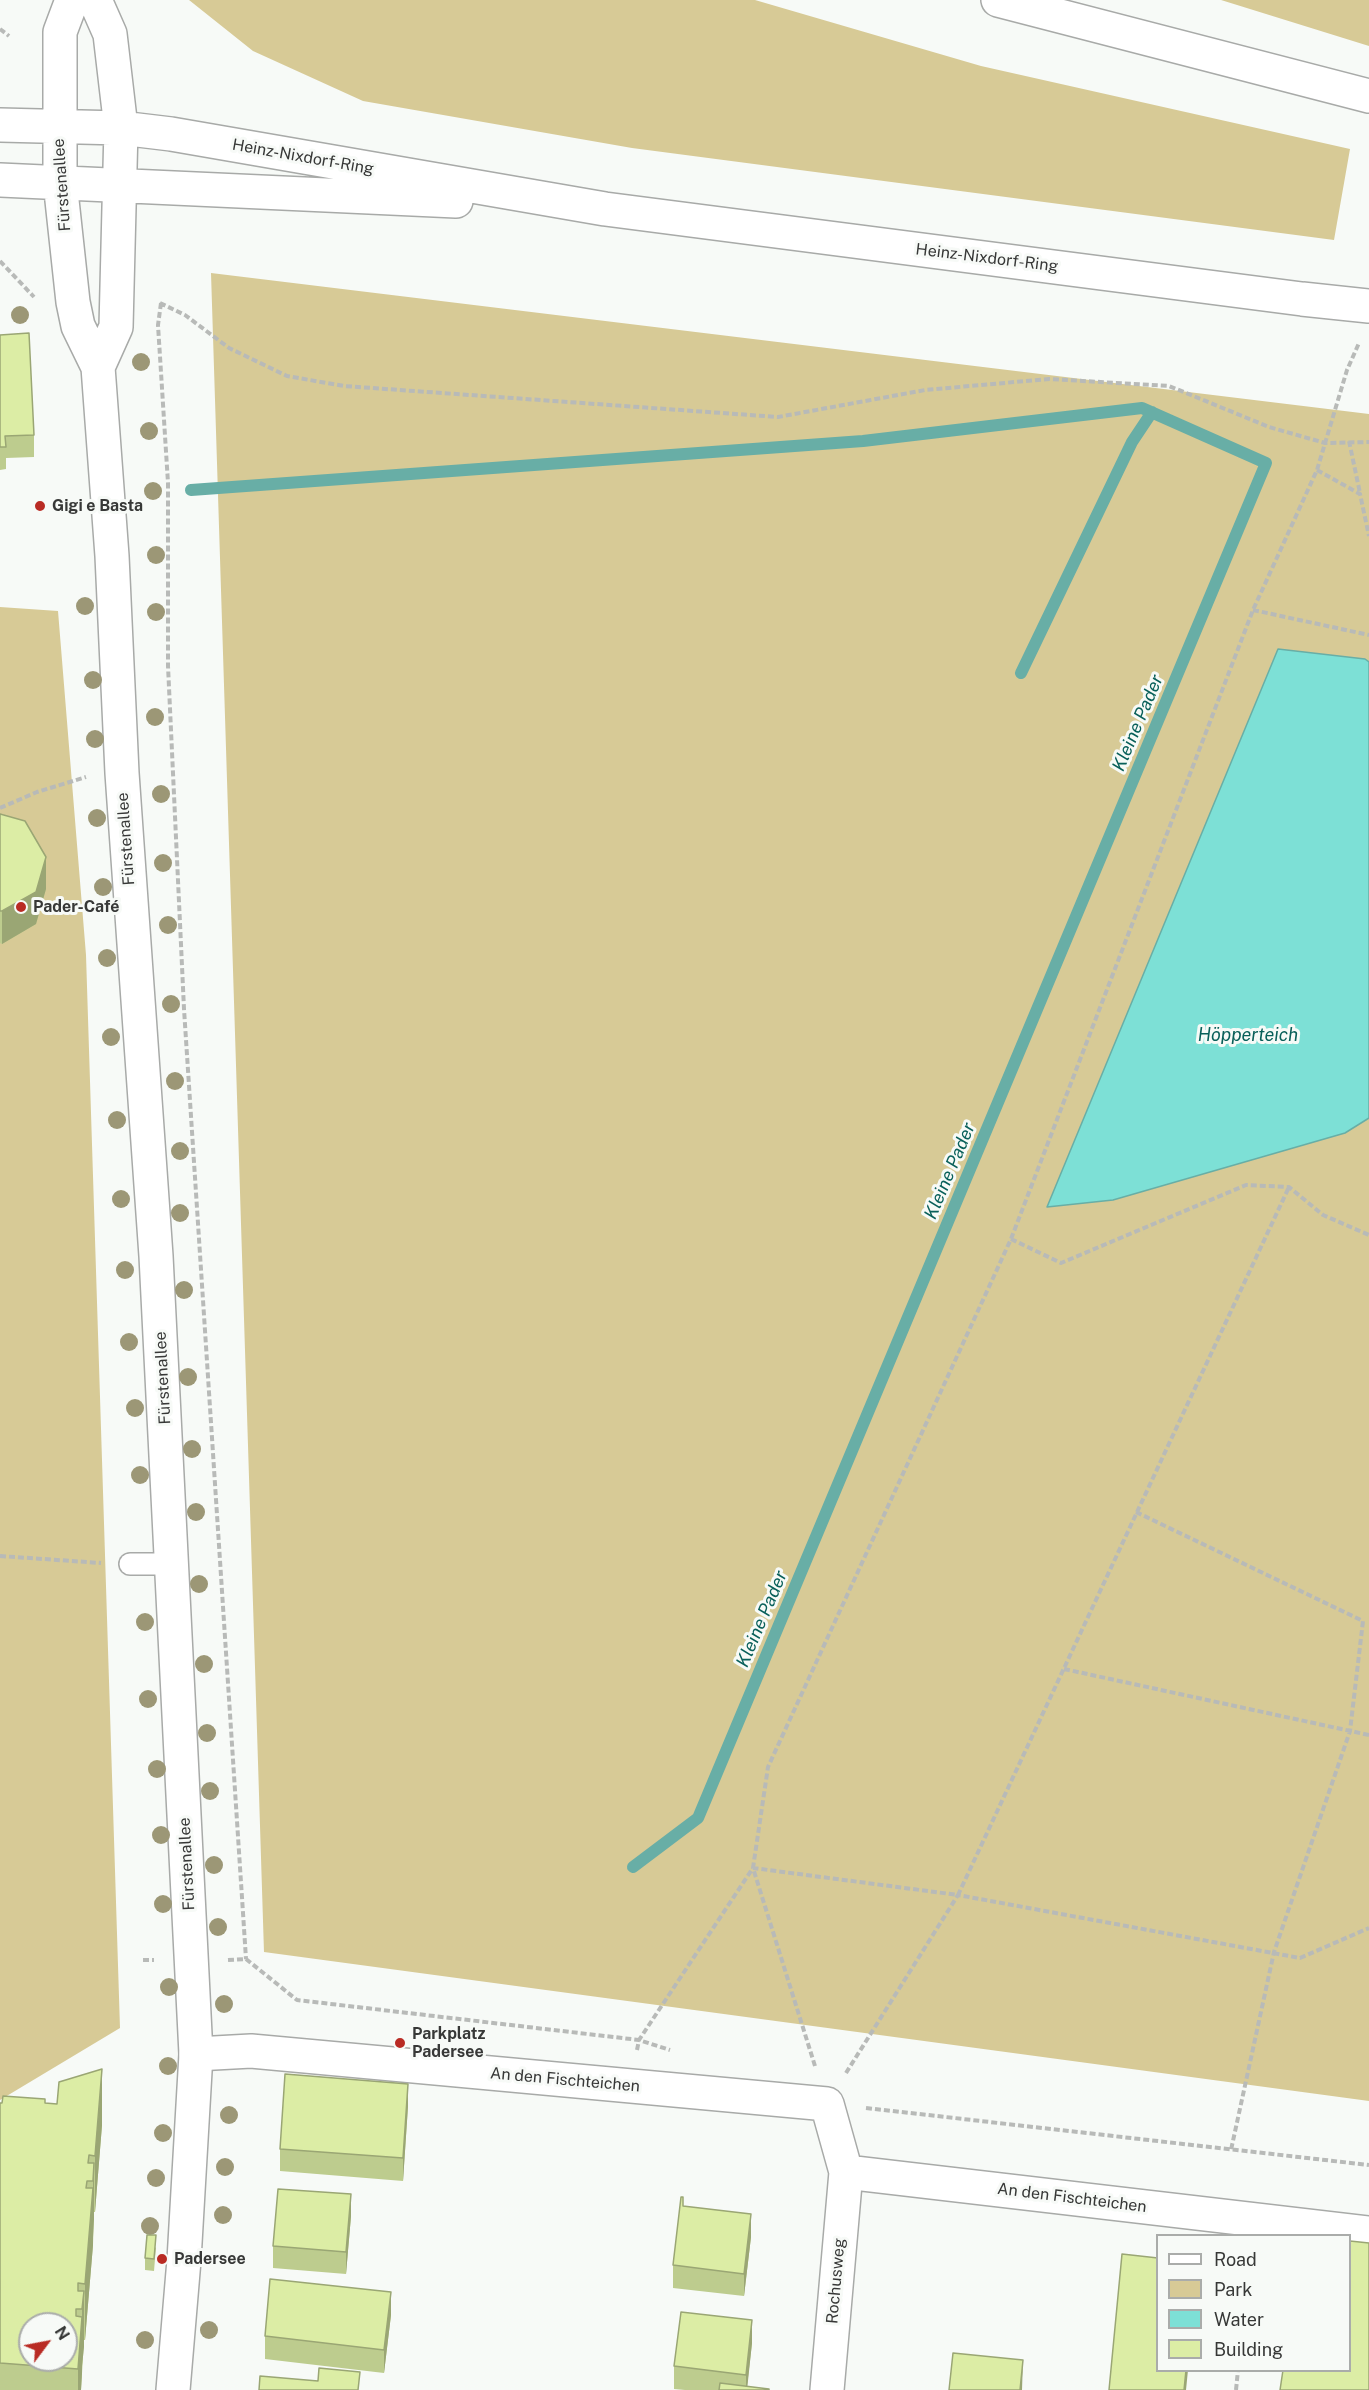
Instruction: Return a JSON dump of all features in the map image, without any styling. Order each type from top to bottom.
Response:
[{"type":"main road","name":"Fürstenallee","points":[[72,0],[60,32],[60,182],[73,302],[78,326],[98,367],[112,556],[124,819],[156,1256],[196,2054],[184,2260],[173,2390]]},
{"type":"main road","name":"Fürstenallee","points":[[95,0],[110,34],[122,128],[116,327],[98,367]]},
{"type":"main road","points":[[998,0],[1368,96]]},
{"type":"main road","name":"Heinz-Nixdorf-Ring","points":[[0,125],[122,128],[171,134],[605,209],[1369,306]]},
{"type":"main road","name":"Heinz-Nixdorf-Ring","points":[[0,180],[605,209]]},
{"type":"main road","name":"An den Fischteichen","points":[[196,2054],[251,2050],[827,2104]]},
{"type":"main road","points":[[827,2104],[846,2172]]},
{"type":"main road","name":"An den Fischteichen","points":[[846,2172],[1369,2233]]},
{"type":"main road","name":"Rochusweg","points":[[827,2390],[846,2172]]},
{"type":"lane","points":[[130,1564],[173,1564]]},
{"type":"path","points":[[0,29],[9,36]]},
{"type":"path","points":[[0,261],[38,301]]},
{"type":"path","points":[[155,303],[161,303],[185,315],[229,348],[287,376],[344,386],[778,417],[925,390],[1049,379],[1169,386],[1269,427],[1325,442],[1369,442]]},
{"type":"path","points":[[161,303],[158,325],[168,483],[168,666],[184,1009],[246,1959],[297,2000],[639,2040],[672,2051]]},
{"type":"path","points":[[639,2040],[753,1868],[768,1767],[1011,1239],[1253,610],[1317,470],[1347,370],[1360,339]]},
{"type":"path","points":[[1349,441],[1369,536]]},
{"type":"path","points":[[1317,470],[1360,494]]},
{"type":"path","points":[[1253,610],[1369,635]]},
{"type":"path","points":[[7,817],[1,808],[37,792],[83,777]]},
{"type":"path","points":[[1011,1239],[1061,1263],[1246,1185],[1289,1187],[1323,1215],[1369,1235]]},
{"type":"path","points":[[827,2104],[958,1895],[1289,1187]]},
{"type":"path","points":[[1136,1512],[1364,1621],[1350,1731],[1274,1953],[1232,2150]]},
{"type":"path","points":[[0,1556],[130,1564]]},
{"type":"path","points":[[1064,1669],[1369,1735]]},
{"type":"path","points":[[753,1868],[958,1895],[1300,1958],[1369,1929]]},
{"type":"path","points":[[753,1868],[827,2104]]},
{"type":"path","points":[[827,2104],[1369,2165]]},
{"type":"path","points":[[1236,2390],[1238,2372]]},
{"type":"green space","points":[[189,0],[755,0],[981,66],[1350,149],[1334,240],[632,148],[363,101],[253,51]]},
{"type":"green space","points":[[1221,0],[1369,0],[1369,46]]},
{"type":"green space","points":[[211,273],[1369,414],[1369,662],[1365,659],[1048,1206],[1113,1200],[1345,1133],[1369,1118],[1369,2101],[264,1952]]},
{"type":"green space","points":[[0,607],[58,611],[86,955],[120,2028],[0,2100]]},
{"type":"water","name":"Höpperteich","points":[[1278,649],[1365,659],[1369,662],[1369,1118],[1345,1133],[1113,1200],[1047,1207]]},
{"type":"building","points":[[29,333],[34,435],[5,436],[6,447],[0,447],[0,335]]},
{"type":"building","points":[[0,814],[25,821],[46,857],[36,892],[2,911],[0,911]]},
{"type":"building","points":[[102,2069],[95,2156],[89,2155],[88,2163],[94,2163],[93,2181],[87,2181],[86,2188],[93,2188],[85,2284],[78,2283],[78,2291],[84,2291],[82,2309],[76,2309],[76,2312],[18,2312],[18,2364],[0,2363],[0,2103],[2,2103],[3,2096],[45,2099],[45,2103],[57,2104],[59,2082]]},
{"type":"building","points":[[285,2074],[408,2084],[403,2158],[280,2149]]},
{"type":"building","points":[[278,2189],[351,2194],[346,2252],[273,2246]]},
{"type":"building","points":[[681,2197],[683,2197],[683,2206],[751,2214],[744,2274],[673,2265]]},
{"type":"building","points":[[147,2235],[156,2235],[154,2259],[145,2258]]},
{"type":"building","points":[[1351,2241],[1369,2243],[1369,2390],[1280,2390],[1283,2372],[1351,2372]]},
{"type":"building","points":[[1122,2254],[1156,2258],[1156,2372],[1186,2372],[1184,2390],[1109,2390]]},
{"type":"building","points":[[270,2279],[391,2292],[384,2350],[265,2336]]},
{"type":"building","points":[[681,2312],[752,2320],[746,2375],[674,2366]]},
{"type":"building","points":[[78,2316],[82,2317],[78,2369]]},
{"type":"building","points":[[953,2353],[1023,2360],[1020,2390],[949,2390]]},
{"type":"building","points":[[319,2368],[360,2372],[358,2390],[259,2390],[260,2376],[318,2381]]},
{"type":"building","points":[[720,2383],[769,2389],[769,2390],[719,2390]]},
{"type":"waterway","name":"Kleine Pader","points":[[191,490],[863,441],[1142,408],[1266,463],[698,1818],[633,1867]]},
{"type":"waterway","points":[[1021,673],[1132,442],[1152,412]]},
{"type":"place","name":"Gigi e Basta","points":[[40,506]]},
{"type":"place","name":"Pader-Café","points":[[21,907]]},
{"type":"place","name":"Parkplatz Padersee","points":[[400,2043]]},
{"type":"place","name":"Padersee","points":[[162,2259]]}]
